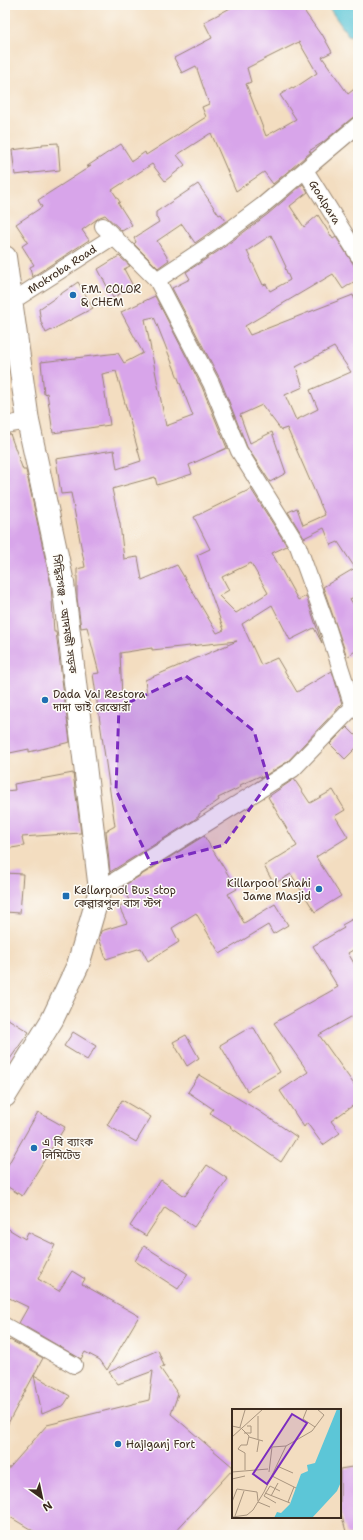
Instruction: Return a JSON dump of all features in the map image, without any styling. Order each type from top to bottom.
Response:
[{"type":"main road","name":"সিদ্ধিরগঞ্জ - আদমজী সড়ক","points":[[5,258],[28,421],[63,583],[100,890],[78,965],[52,1020],[5,1096]]},
{"type":"street","points":[[100,890],[292,769],[353,707],[328,629],[298,546],[239,451],[211,383],[157,280],[214,242],[262,206],[358,125]]},
{"type":"street","name":"Goalpara","points":[[305,170],[357,251]]},
{"type":"street","name":"Mokroba Road","points":[[11,302],[108,231],[157,280]]},
{"type":"street","points":[[5,425],[28,421]]},
{"type":"street","points":[[5,1326],[74,1365]]},
{"type":"highlighted area","points":[[186,676],[254,731],[269,782],[224,845],[151,864],[116,790],[119,707]]},
{"type":"water","points":[[327,5],[358,5],[358,37],[348,35]]},
{"type":"building","points":[[236,5],[300,5],[321,35],[322,34],[332,52],[322,57],[348,94],[358,86],[358,116],[352,118],[322,143],[309,151],[311,152],[273,184],[264,172],[236,191],[211,133],[177,155],[185,165],[165,181],[152,164],[112,190],[120,202],[118,203],[132,225],[122,231],[105,215],[100,217],[82,230],[89,240],[32,277],[30,267],[34,265],[22,246],[28,242],[16,224],[42,207],[38,200],[91,166],[86,167],[121,144],[132,161],[145,152],[146,155],[206,117],[202,107],[209,104],[196,66],[182,73],[174,58],[212,38],[204,22]],"holes":[[[299,42],[317,73],[293,89],[292,87],[280,95],[296,119],[266,136],[246,84],[251,82],[247,68]]]},
{"type":"building","points":[[58,143],[60,170],[15,175],[12,150],[42,146],[42,144]]},
{"type":"building","points":[[198,184],[219,215],[221,214],[226,221],[195,243],[182,224],[157,241],[169,260],[158,268],[134,244],[136,242],[134,238],[159,222],[156,217],[156,212]]},
{"type":"building","points":[[303,184],[308,192],[290,206],[304,227],[318,215],[333,239],[336,237],[358,272],[358,279],[343,289],[333,274],[245,326],[250,335],[353,295],[358,308],[358,595],[350,599],[358,611],[358,649],[347,657],[323,587],[355,568],[338,542],[331,545],[324,528],[304,538],[288,512],[297,508],[303,525],[325,515],[287,428],[281,430],[262,405],[240,415],[250,443],[272,432],[286,473],[270,482],[247,447],[220,379],[172,288],[190,279],[186,272],[220,250],[268,214]],"holes":[[[271,235],[286,267],[285,268],[290,280],[270,291],[266,284],[263,285],[247,251]],[[334,347],[351,372],[310,390],[318,409],[296,420],[285,395],[303,387],[296,367]]]},
{"type":"building","points":[[119,256],[130,266],[124,269],[133,286],[113,298],[98,269]]},
{"type":"building","name":"F.M. COLOR & CHEM","points":[[78,282],[93,308],[46,333],[41,322],[39,309]]},
{"type":"building","points":[[155,296],[202,387],[227,448],[189,465],[192,474],[157,485],[155,477],[112,489],[120,524],[124,559],[138,557],[142,580],[177,565],[217,633],[224,630],[197,555],[210,549],[194,517],[251,489],[287,546],[272,553],[298,600],[306,596],[322,643],[314,628],[290,640],[272,605],[242,624],[261,665],[277,658],[297,692],[332,671],[342,704],[287,762],[261,778],[260,776],[240,785],[241,787],[218,798],[219,800],[199,814],[199,816],[194,820],[110,872],[106,831],[115,826],[93,674],[99,673],[87,627],[81,628],[77,598],[77,569],[85,567],[71,493],[61,494],[56,459],[114,450],[117,469],[141,461],[116,371],[102,374],[110,425],[53,433],[47,393],[44,394],[41,362],[118,353],[124,363],[143,353],[121,312]],"holes":[[[154,317],[193,416],[166,426],[145,319]],[[251,563],[268,593],[236,613],[219,596],[229,590],[222,577]],[[237,641],[145,680],[147,694],[122,698],[120,653],[152,648],[152,650]]]},
{"type":"building","points":[[5,434],[10,434],[23,470],[26,470],[51,585],[54,632],[56,632],[70,742],[29,752],[29,749],[5,754],[5,688],[9,688],[5,662]]},
{"type":"building","points":[[347,727],[358,738],[358,746],[345,759],[330,744]]},
{"type":"building","points":[[73,773],[81,833],[22,837],[24,846],[5,849],[5,791],[15,790],[14,784]]},
{"type":"building","points":[[294,779],[310,803],[333,790],[345,810],[335,816],[348,837],[316,857],[341,896],[315,912],[291,874],[274,884],[264,866],[297,846],[268,797]]},
{"type":"building","points":[[204,836],[237,889],[228,894],[244,923],[275,904],[288,925],[273,934],[268,925],[220,954],[196,913],[172,928],[179,942],[148,961],[141,948],[106,959],[99,938],[101,931],[127,923],[119,907],[129,900],[122,887]]},
{"type":"building","points":[[5,873],[23,874],[20,913],[5,912]]},
{"type":"building","points":[[358,916],[358,947],[348,953],[358,970],[358,1013],[319,1035],[358,1090],[358,1102],[331,1121],[340,1133],[323,1145],[307,1123],[304,1127],[280,1091],[308,1072],[274,1023],[338,987],[313,946],[344,928],[342,925]]},
{"type":"building","points":[[5,1017],[29,1032],[5,1066]]},
{"type":"building","points":[[249,1028],[254,1028],[280,1072],[247,1091],[220,1045]]},
{"type":"building","points":[[73,1032],[96,1046],[87,1060],[64,1046]]},
{"type":"building","points":[[186,1035],[199,1058],[187,1066],[173,1042]]},
{"type":"building","points":[[199,1075],[259,1111],[297,1137],[281,1162],[230,1127],[231,1126],[210,1113],[213,1109],[188,1092]]},
{"type":"building","points":[[122,1100],[151,1117],[136,1142],[107,1125]]},
{"type":"building","name":"এ বি ব্যাংক লিমিটেড","points":[[38,1112],[65,1127],[22,1196],[5,1185],[5,1170]]},
{"type":"building","points":[[207,1165],[228,1179],[194,1227],[165,1207],[146,1236],[130,1226],[161,1180],[185,1196]]},
{"type":"building","points":[[5,1227],[25,1239],[28,1232],[55,1245],[38,1279],[59,1291],[72,1271],[85,1279],[82,1284],[139,1316],[107,1370],[100,1360],[85,1352],[81,1359],[19,1323],[28,1307],[5,1296]]},
{"type":"building","points":[[144,1246],[188,1274],[178,1289],[135,1261]]},
{"type":"building","points":[[5,1339],[10,1340],[43,1358],[5,1429]]},
{"type":"building","name":"Hajiganj Fort","points":[[158,1350],[164,1366],[160,1368],[178,1394],[171,1414],[232,1466],[232,1470],[172,1535],[40,1535],[5,1514],[5,1473],[47,1425],[149,1400],[153,1371],[118,1384],[109,1372]]},
{"type":"building","points":[[34,1375],[70,1396],[64,1405],[42,1414]]},
{"type":"building","points":[[358,1466],[358,1535],[347,1535],[341,1514],[341,1469]]},
{"type":"place","name":"F.M. COLOR & CHEM","points":[[73,295]]},
{"type":"place","name":"Dada Vai Restora দাদা ভাই রেস্তোরাঁ","points":[[45,700]]},
{"type":"place","name":"Killarpool Shahi Jame Masjid","points":[[319,889]]},
{"type":"place","name":"Kellarpool Bus stop কেল্লারপুল বাস স্টপ","points":[[66,896]]},
{"type":"place","name":"এ বি ব্যাংক লিমিটেড","points":[[34,1148]]},
{"type":"place","name":"Hajiganj Fort","points":[[118,1444]]}]
